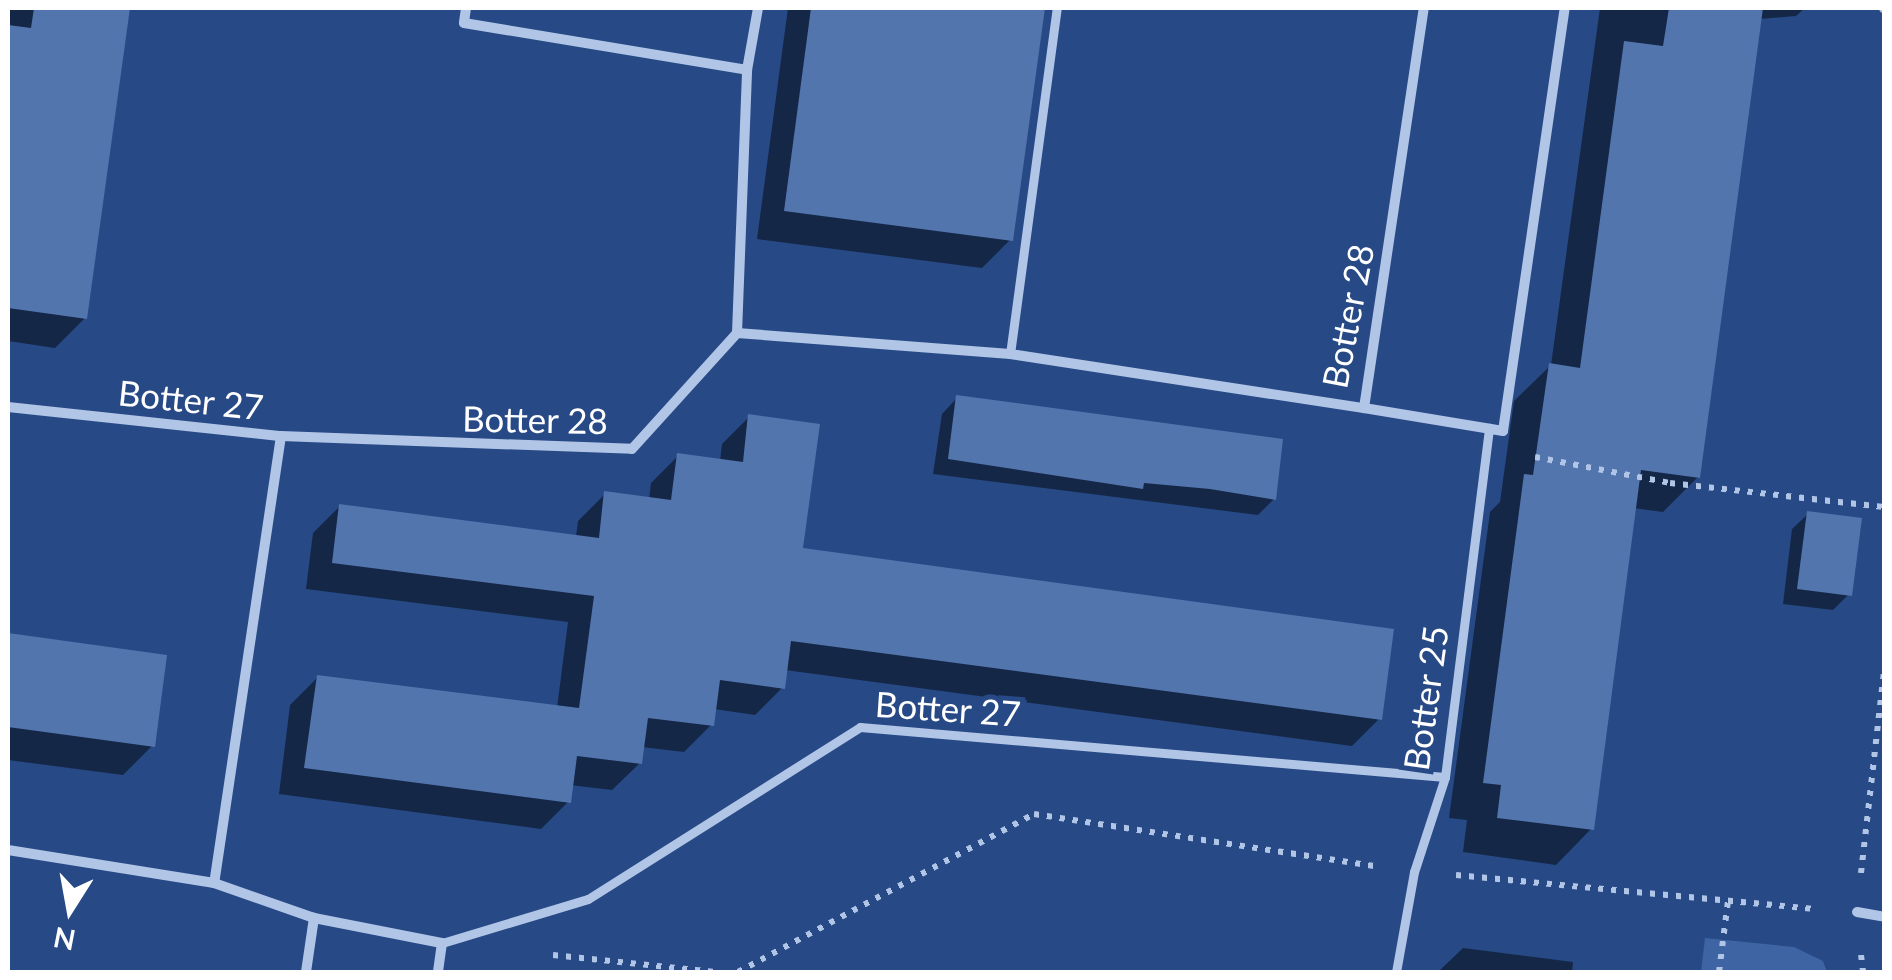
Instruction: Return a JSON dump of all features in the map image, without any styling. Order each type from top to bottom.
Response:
[{"type":"street","points":[[466,8],[464,23],[746,70]]},
{"type":"street","points":[[738,333],[746,70],[758,8]]},
{"type":"street","points":[[1010,354],[1057,8]]},
{"type":"street","name":"Botter 28","points":[[281,436],[632,449],[738,333],[1010,354],[1364,408],[1424,8]]},
{"type":"street","points":[[1364,408],[1503,430],[1566,8]]},
{"type":"street","name":"Botter 27","points":[[8,407],[281,436],[214,883],[314,918],[442,943],[588,899],[860,727],[1444,776]]},
{"type":"street","name":"Botter 25","points":[[1396,972],[1414,872],[1444,776],[1488,428]]},
{"type":"street","points":[[8,850],[214,883]]},
{"type":"street","points":[[1856,912],[1884,916]]},
{"type":"street","points":[[306,972],[314,918]]},
{"type":"street","points":[[438,972],[442,943]]},
{"type":"path","points":[[1503,430],[1537,460],[1670,483],[1884,508]]},
{"type":"path","points":[[1863,972],[1856,912],[1884,670]]},
{"type":"path","points":[[738,972],[1034,814],[1414,872],[1856,912]]},
{"type":"path","points":[[1719,972],[1728,900]]},
{"type":"path","points":[[540,953],[715,972]]},
{"type":"shaded area","points":[[1705,938],[1794,947],[1823,961],[1827,972],[1701,972]]},
{"type":"building","points":[[34,8],[130,8],[87,319],[8,308],[8,25],[31,28]]},
{"type":"building","points":[[811,8],[1045,8],[1013,241],[784,211]]},
{"type":"building","points":[[1669,8],[1763,8],[1700,478],[1641,470],[1594,830],[1497,818],[1501,785],[1483,783],[1524,474],[1533,475],[1549,363],[1580,368],[1624,41],[1663,46]]},
{"type":"building","points":[[956,395],[1283,439],[1276,500],[1144,483],[1143,489],[948,459]]},
{"type":"building","points":[[748,414],[820,424],[803,548],[1394,629],[1382,720],[791,641],[785,689],[720,680],[714,726],[648,718],[642,764],[577,756],[571,803],[304,768],[317,675],[579,708],[594,596],[332,563],[339,504],[599,538],[604,491],[671,500],[677,453],[743,462]]},
{"type":"building","points":[[1807,511],[1862,518],[1852,596],[1797,589]]},
{"type":"building","points":[[8,633],[167,655],[155,747],[8,727]]}]
